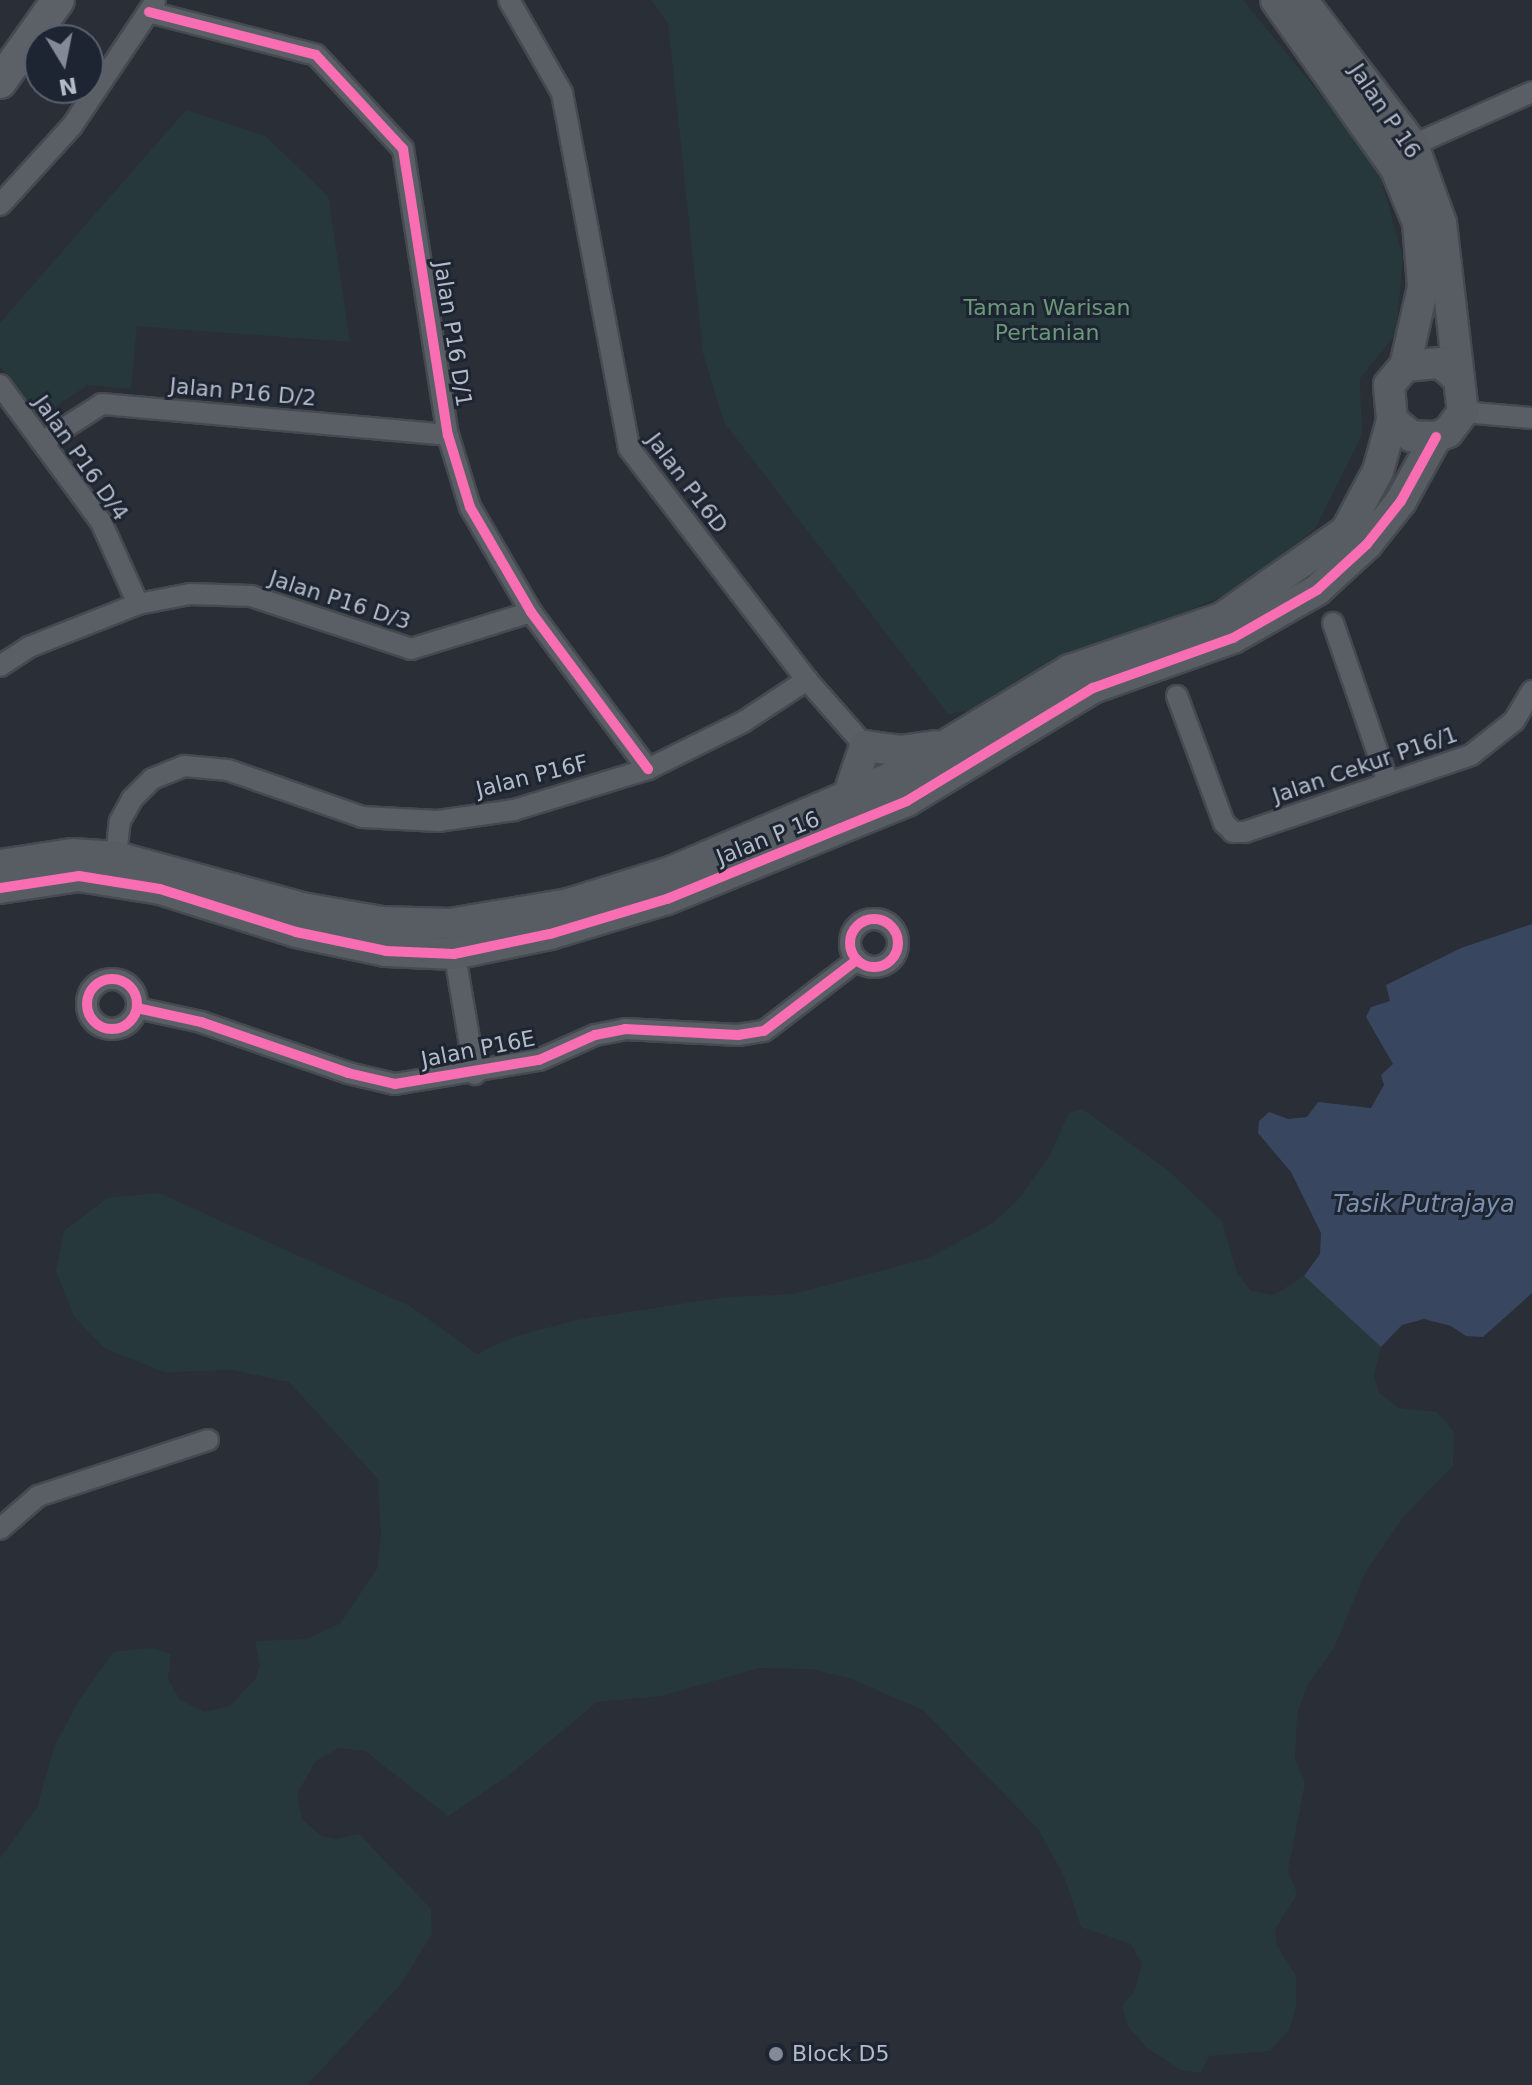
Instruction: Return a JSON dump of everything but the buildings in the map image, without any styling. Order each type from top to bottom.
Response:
[{"type":"main road","points":[[0,82],[58,0]]},
{"type":"street","name":"Jalan P16D","points":[[509,0],[562,93],[629,448],[807,680],[900,789]]},
{"type":"street","name":"Jalan P 16","points":[[0,865],[73,854],[116,857],[302,908],[382,922],[450,924],[568,904],[657,877],[847,799],[900,789],[950,744],[1070,670],[1222,618],[1346,531],[1378,471],[1392,420],[1389,385],[1405,366],[1423,287],[1418,223],[1396,169],[1276,0]]},
{"type":"street","name":"Jalan P 16","points":[[0,888],[79,876],[160,889],[296,932],[386,951],[454,954],[550,934],[667,899],[900,789],[1093,688],[1233,638],[1317,590],[1367,544],[1401,501],[1436,437],[1457,423],[1463,412],[1441,223],[1413,145],[1302,0]]},
{"type":"street","points":[[0,205],[72,126],[152,6]]},
{"type":"street","name":"Jalan P16 D/1","points":[[152,6],[316,55],[403,149],[448,435],[470,507],[531,612],[648,769]]},
{"type":"street","points":[[1413,145],[1532,92]]},
{"type":"street","points":[[1405,366],[1441,363],[1459,379]]},
{"type":"street","name":"Jalan P16 D/4","points":[[0,385],[101,522],[138,604]]},
{"type":"street","name":"Jalan P16 D/2","points":[[44,441],[102,404],[448,435]]},
{"type":"street","points":[[1463,412],[1532,418]]},
{"type":"street","points":[[1392,420],[1411,436],[1436,437]]},
{"type":"street","name":"Jalan P16 D/3","points":[[0,666],[29,647],[138,604],[190,594],[251,596],[411,649],[531,612]]},
{"type":"street","points":[[1333,623],[1388,783]]},
{"type":"street","name":"Jalan P16F","points":[[116,857],[120,821],[132,799],[152,779],[185,766],[228,770],[362,817],[438,821],[514,810],[648,769],[743,722],[807,680]]},
{"type":"street","name":"Jalan Cekur P16/1","points":[[1177,696],[1224,823],[1233,832],[1471,755],[1493,741],[1514,721],[1532,691]]},
{"type":"street","points":[[847,799],[865,746],[900,751],[950,744]]},
{"type":"street","points":[[450,924],[475,1074]]},
{"type":"street","name":"Jalan P16E","points":[[137,1008],[201,1022],[348,1073],[395,1084],[475,1074],[539,1060],[595,1035],[625,1029],[738,1035],[764,1031],[857,960]]},
{"type":"street","points":[[0,1529],[38,1496],[208,1440]]},
{"type":"green space","name":"Taman Warisan Pertanian","points":[[651,0],[1243,0],[1377,164],[1403,258],[1396,334],[1360,378],[1362,435],[1315,529],[1238,590],[1018,681],[986,708],[948,714],[724,422],[703,353],[668,23]]},
{"type":"green space","points":[[186,110],[265,136],[328,196],[350,342],[137,326],[131,389],[88,385],[41,416],[0,367],[0,323]]},
{"type":"green space","points":[[1082,1109],[1170,1172],[1222,1221],[1237,1273],[1251,1291],[1274,1295],[1304,1276],[1381,1347],[1374,1376],[1379,1393],[1399,1408],[1437,1412],[1454,1432],[1453,1466],[1404,1516],[1366,1571],[1334,1648],[1306,1687],[1297,1715],[1295,1759],[1305,1783],[1288,1870],[1297,1894],[1275,1929],[1277,1946],[1296,1976],[1296,2006],[1289,2030],[1270,2051],[1209,2056],[1201,2073],[1181,2070],[1147,2048],[1127,2025],[1122,2006],[1135,1991],[1142,1964],[1131,1944],[1081,1927],[1064,1876],[1038,1829],[923,1710],[849,1678],[811,1669],[759,1668],[661,1696],[597,1702],[509,1775],[448,1816],[365,1751],[339,1748],[316,1761],[297,1794],[302,1819],[321,1836],[335,1839],[359,1834],[431,1909],[432,1934],[401,1984],[307,2085],[0,2085],[0,1858],[37,1808],[54,1747],[80,1699],[113,1652],[152,1648],[171,1654],[168,1679],[180,1700],[204,1712],[230,1706],[256,1678],[260,1665],[255,1641],[307,1639],[341,1623],[377,1569],[381,1536],[378,1479],[289,1382],[233,1370],[164,1372],[104,1348],[74,1316],[56,1271],[64,1231],[107,1198],[159,1193],[410,1306],[477,1354],[513,1337],[577,1320],[726,1297],[793,1294],[929,1258],[993,1223],[1017,1201],[1049,1157],[1069,1113]]},
{"type":"water","name":"Tasik Putrajaya","points":[[1532,924],[1532,1293],[1483,1337],[1466,1336],[1451,1326],[1424,1319],[1402,1325],[1381,1347],[1304,1276],[1320,1254],[1321,1233],[1291,1172],[1258,1133],[1259,1121],[1269,1112],[1288,1119],[1307,1117],[1318,1102],[1371,1108],[1384,1085],[1381,1075],[1393,1064],[1366,1017],[1371,1007],[1390,1001],[1386,985],[1461,948]]},
{"type":"cycle path","points":[[149,12],[316,55],[403,149],[448,435],[470,507],[531,612],[648,769]]},
{"type":"cycle path","points":[[0,888],[79,876],[160,889],[296,932],[386,951],[454,954],[550,934],[667,899],[907,801],[1093,688],[1233,638],[1317,590],[1367,544],[1401,501],[1436,437]]},
{"type":"cycle path","points":[[874,919],[891,926],[898,943],[891,960],[874,967],[857,960],[850,943],[857,926],[874,919]]},
{"type":"cycle path","points":[[137,1008],[201,1022],[348,1073],[395,1084],[539,1060],[595,1035],[625,1029],[738,1035],[764,1031],[857,960]]},
{"type":"cycle path","points":[[112,979],[130,986],[137,1004],[130,1022],[112,1029],[94,1022],[87,1004],[94,986],[112,979]]},
{"type":"place","name":"Block D5","points":[[776,2054]]}]
